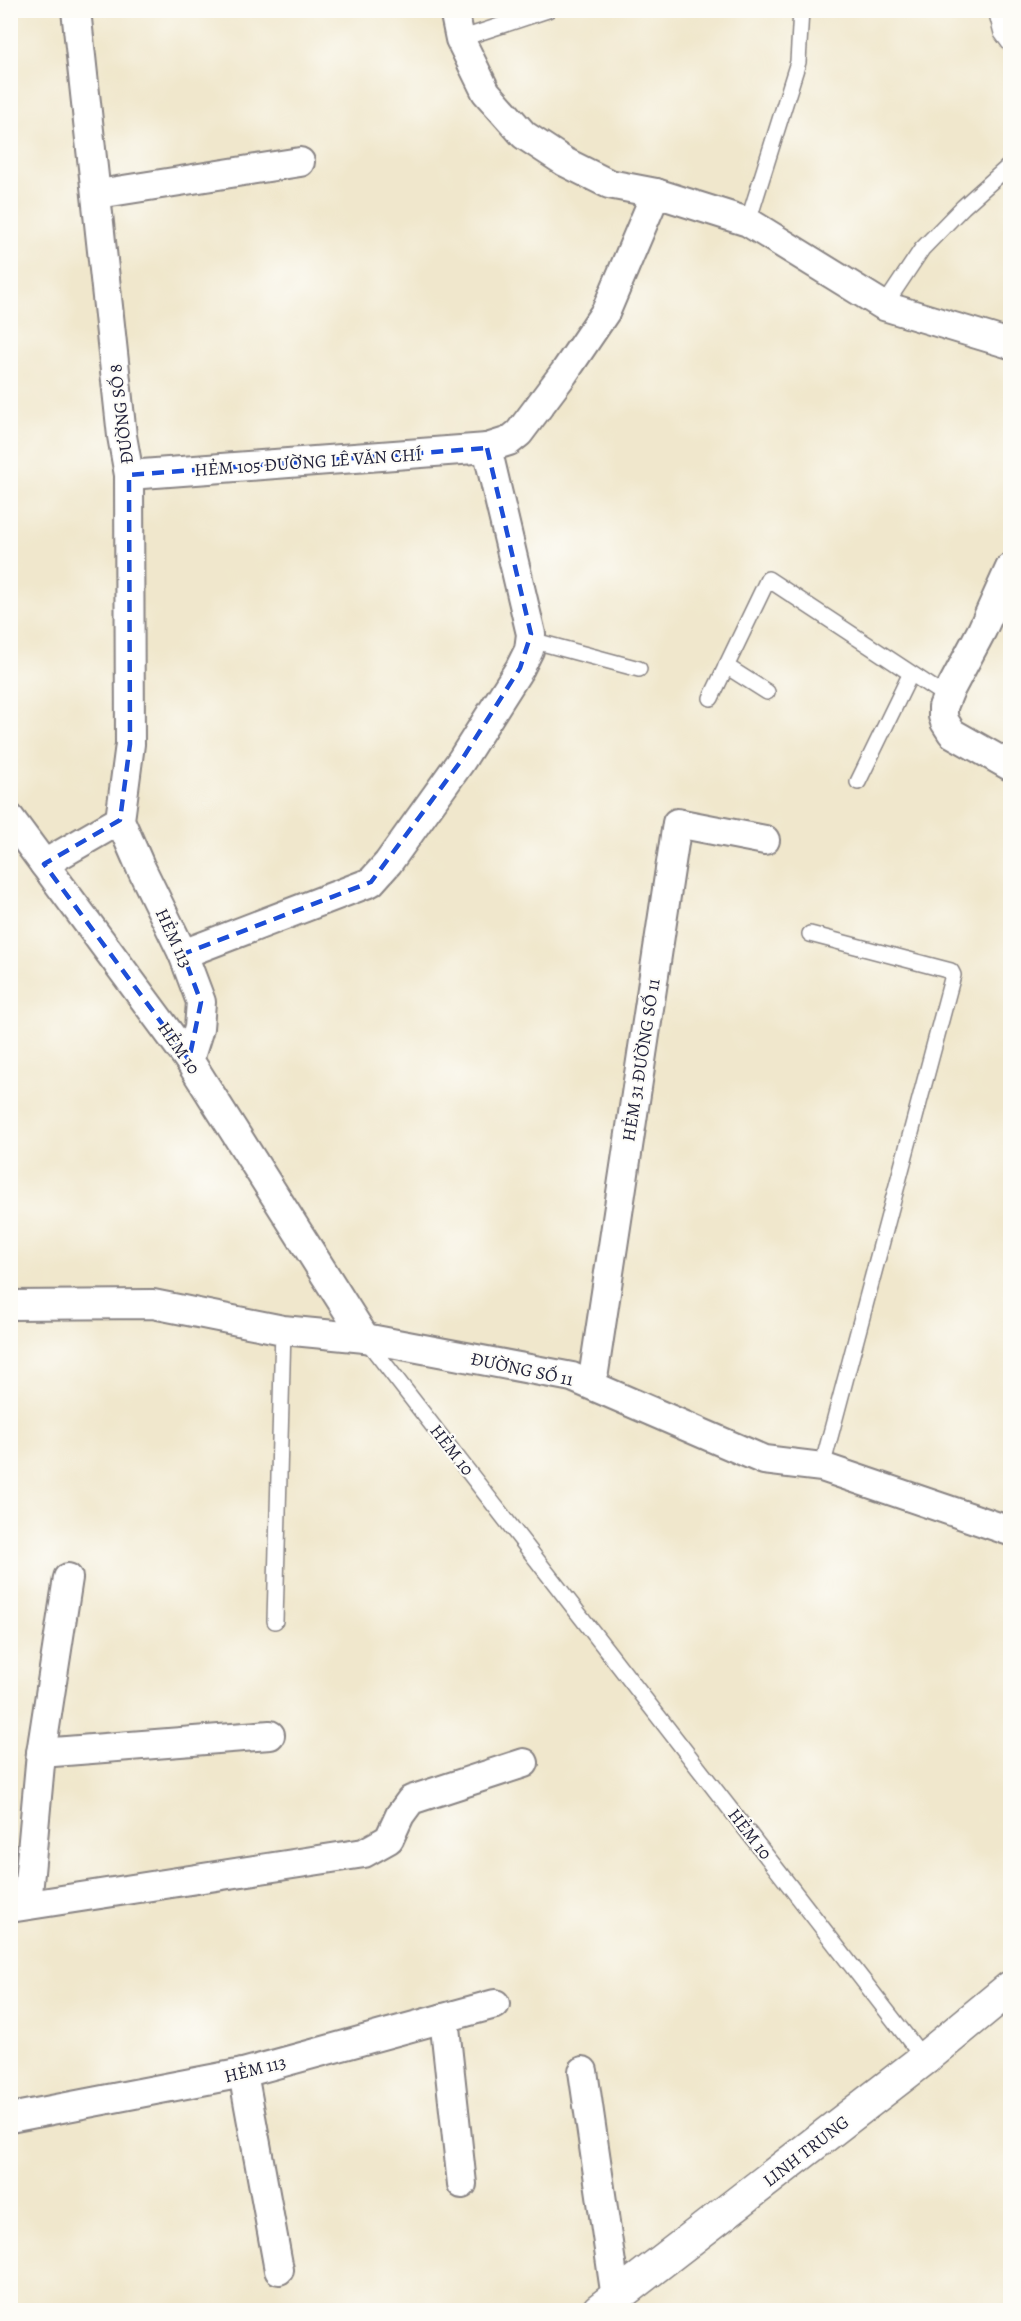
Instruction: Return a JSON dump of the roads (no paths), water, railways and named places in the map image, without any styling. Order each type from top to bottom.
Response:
[{"type":"street","name":"ĐƯỜNG SỐ 8","points":[[76,10],[129,475],[130,744],[120,820]]},
{"type":"street","points":[[454,10],[460,39],[486,92],[524,135],[565,162],[609,184],[656,193],[748,222],[884,306],[1011,344]]},
{"type":"street","points":[[98,194],[300,162]]},
{"type":"street","name":"HẺM 105 ĐƯỜNG LÊ VĂN CHÍ","points":[[129,475],[487,448],[508,441],[519,433],[564,374],[606,311],[656,193]]},
{"type":"street","points":[[183,954],[371,882],[388,863],[461,761],[520,668],[531,640],[528,618],[487,448]]},
{"type":"street","points":[[1011,568],[1004,600],[947,697],[943,716],[952,733],[1011,766]]},
{"type":"street","name":"HẺM 10","points":[[10,818],[189,1060],[365,1338]]},
{"type":"street","points":[[44,864],[120,820]]},
{"type":"street","name":"HẺM 113","points":[[120,820],[183,954],[201,1002],[199,1028],[189,1060]]},
{"type":"street","name":"HẺM 31 ĐƯỜNG SỐ 11","points":[[592,1385],[677,823],[765,840]]},
{"type":"street","name":"ĐƯỜNG SỐ 11","points":[[10,1305],[153,1304],[283,1330],[365,1338],[572,1377],[764,1460],[822,1467],[1011,1531]]},
{"type":"street","points":[[68,1578],[19,1906],[364,1853],[390,1839],[400,1815],[411,1800],[524,1763]]},
{"type":"street","points":[[41,1753],[270,1735]]},
{"type":"street","name":"LINH TRUNG","points":[[608,2304],[924,2059],[1011,1988]]},
{"type":"street","name":"HẺM 113","points":[[10,2118],[243,2073],[495,2004]]},
{"type":"street","points":[[444,2018],[462,2184]]},
{"type":"street","points":[[583,2071],[608,2304]]},
{"type":"street","points":[[243,2073],[279,2270]]},
{"type":"lane","points":[[460,39],[548,10]]},
{"type":"lane","points":[[748,222],[798,62],[801,10]]},
{"type":"lane","points":[[996,10],[1002,33],[1011,44]]},
{"type":"lane","points":[[884,306],[922,249],[963,207],[1011,165]]},
{"type":"lane","points":[[711,698],[768,579],[910,675],[947,697]]},
{"type":"lane","points":[[531,640],[639,669]]},
{"type":"lane","points":[[726,666],[767,692]]},
{"type":"lane","points":[[858,782],[910,675]]},
{"type":"lane","points":[[810,934],[951,971],[953,975],[822,1467]]},
{"type":"lane","points":[[275,1621],[283,1330]]},
{"type":"lane","name":"HẺM 10","points":[[365,1338],[924,2059]]}]
